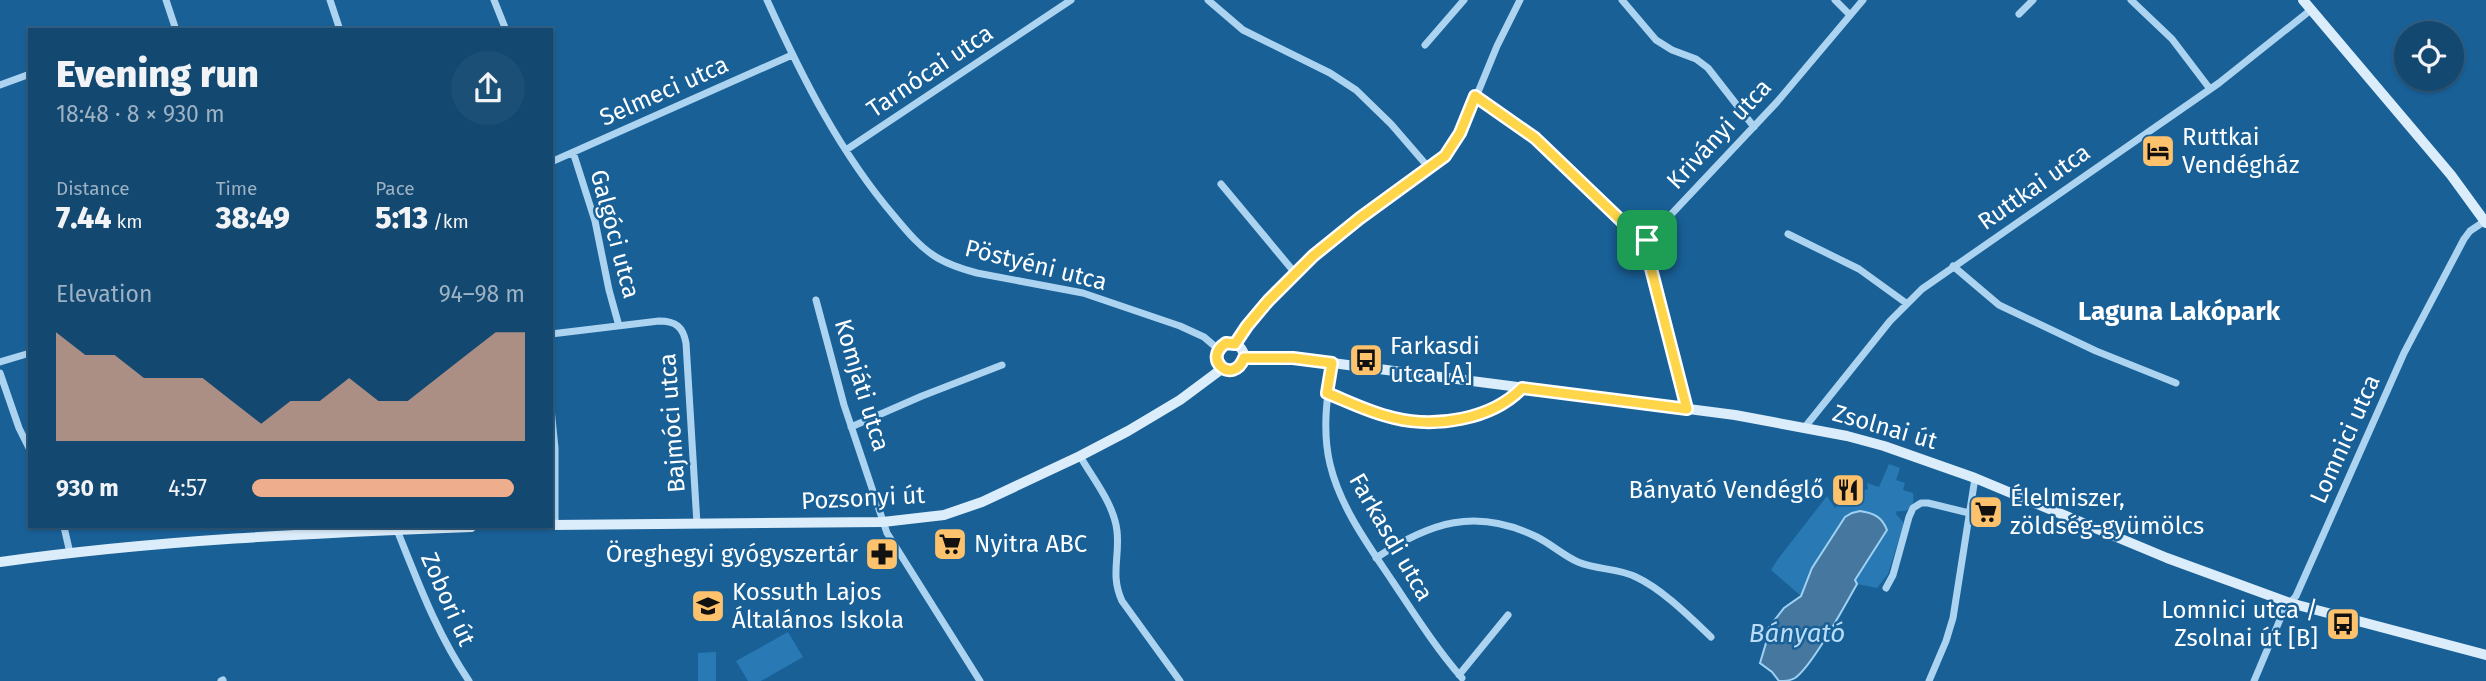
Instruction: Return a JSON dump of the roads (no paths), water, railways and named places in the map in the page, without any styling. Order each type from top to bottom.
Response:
[{"type":"street","points":[[166,0],[175,28]]},
{"type":"street","points":[[330,0],[339,28]]},
{"type":"street","points":[[495,0],[505,28]]},
{"type":"street","name":"Pöstyéni utca","points":[[767,0],[807,85],[846,150],[879,198],[910,234],[933,255],[977,273],[1083,293],[1180,326],[1204,337],[1218,349]]},
{"type":"street","name":"Tarnócai utca","points":[[846,150],[1071,0]]},
{"type":"street","points":[[1208,0],[1243,30],[1330,73],[1356,90],[1391,124],[1429,168]]},
{"type":"street","points":[[1425,45],[1464,0]]},
{"type":"street","points":[[1235,344],[1247,326],[1295,273],[1351,225],[1445,156],[1460,133],[1520,0]]},
{"type":"street","points":[[1622,0],[1656,40],[1672,50],[1696,59],[1708,68],[1754,127]]},
{"type":"street","points":[[1835,0],[1849,15]]},
{"type":"street","name":"Kriványi utca","points":[[1647,240],[1754,127],[1863,0]]},
{"type":"street","points":[[2019,14],[2033,0]]},
{"type":"street","points":[[2131,0],[2172,39],[2210,89]]},
{"type":"street","points":[[2303,0],[2451,175],[2486,222]]},
{"type":"street","name":"Ruttkai utca","points":[[1805,427],[1906,303],[1953,266],[2210,89],[2312,9]]},
{"type":"street","name":"Selmeci utca","points":[[553,161],[792,55]]},
{"type":"street","points":[[0,85],[28,76]]},
{"type":"street","points":[[1475,96],[1535,138],[1633,232],[1647,240],[1645,245],[1687,409]]},
{"type":"street","name":"Galgóci utca","points":[[573,152],[595,221],[619,326]]},
{"type":"street","points":[[1221,184],[1295,273]]},
{"type":"street","name":"Lomnici utca","points":[[2254,681],[2284,610],[2296,596],[2404,354],[2464,239],[2470,231],[2486,222]]},
{"type":"street","points":[[1788,234],[1859,269],[1906,303]]},
{"type":"street","points":[[1953,266],[1999,305],[2096,351],[2176,383]]},
{"type":"street","name":"Komjáti utca","points":[[816,300],[851,427],[883,522],[892,542],[978,680]]},
{"type":"street","name":"Bajmóci utca","points":[[553,334],[668,321],[682,328],[685,336],[697,524]]},
{"type":"street","points":[[1226,343],[1235,344],[1242,349],[1244,358],[1241,365],[1234,370],[1223,368],[1216,358],[1218,349],[1226,343]]},
{"type":"street","points":[[0,362],[28,354]]},
{"type":"street","name":"Zsolnai út","points":[[1244,358],[1293,358],[1805,427],[1884,446],[1975,478],[2167,558],[2290,603],[2486,655]]},
{"type":"street","name":"Farkasdi utca","points":[[1332,363],[1327,393],[1327,443],[1333,476],[1346,507],[1376,558],[1431,640],[1460,676],[1508,615]]},
{"type":"street","points":[[851,427],[922,396],[1002,366]]},
{"type":"street","name":"Pozsonyi út","points":[[553,525],[883,522],[957,511],[1080,456],[1158,414],[1223,368]]},
{"type":"street","points":[[0,373],[28,446]]},
{"type":"street","points":[[1327,393],[1393,418],[1427,422],[1485,412],[1502,404],[1522,388]]},
{"type":"street","points":[[553,428],[553,525]]},
{"type":"street","points":[[1080,456],[1102,494],[1116,527],[1115,570],[1122,601],[1180,681]]},
{"type":"street","points":[[1929,681],[1953,618],[1975,478]]},
{"type":"street","points":[[1886,588],[1893,575],[1904,530],[1913,508],[1921,503],[1928,503],[1969,513]]},
{"type":"street","points":[[1376,558],[1413,535],[1437,525],[1477,520],[1507,526],[1540,538],[1579,563],[1635,576],[1686,613],[1711,637]]},
{"type":"street","points":[[64,528],[70,553]]},
{"type":"street","points":[[0,562],[304,530],[446,528]]},
{"type":"street","name":"Zobori út","points":[[397,530],[435,622],[455,661],[469,681]]},
{"type":"water","name":"Bányató","points":[[1860,511],[1877,516],[1887,530],[1855,580],[1857,584],[1811,661],[1795,678],[1779,681],[1760,663],[1766,643],[1766,631],[1784,608],[1801,596],[1812,568],[1845,517]]},
{"type":"place","name":"Ruttkai Vendégház","points":[[2158,151]]},
{"type":"place","name":"Farkasdi utca [A]","points":[[1366,360]]},
{"type":"place","name":"Bányató Vendéglő","points":[[1848,490]]},
{"type":"place","name":"Élelmiszer, zöldség-gyümölcs","points":[[1986,512]]},
{"type":"place","name":"Nyitra ABC","points":[[950,544]]},
{"type":"place","name":"Öreghegyi gyógyszertár","points":[[882,554]]},
{"type":"place","name":"Kossuth Lajos Általános Iskola","points":[[708,606]]},
{"type":"place","name":"Lomnici utca / Zsolnai út [B]","points":[[2343,624]]},
{"type":"district","name":"Laguna Lakópark","points":[[2179,311]]}]
